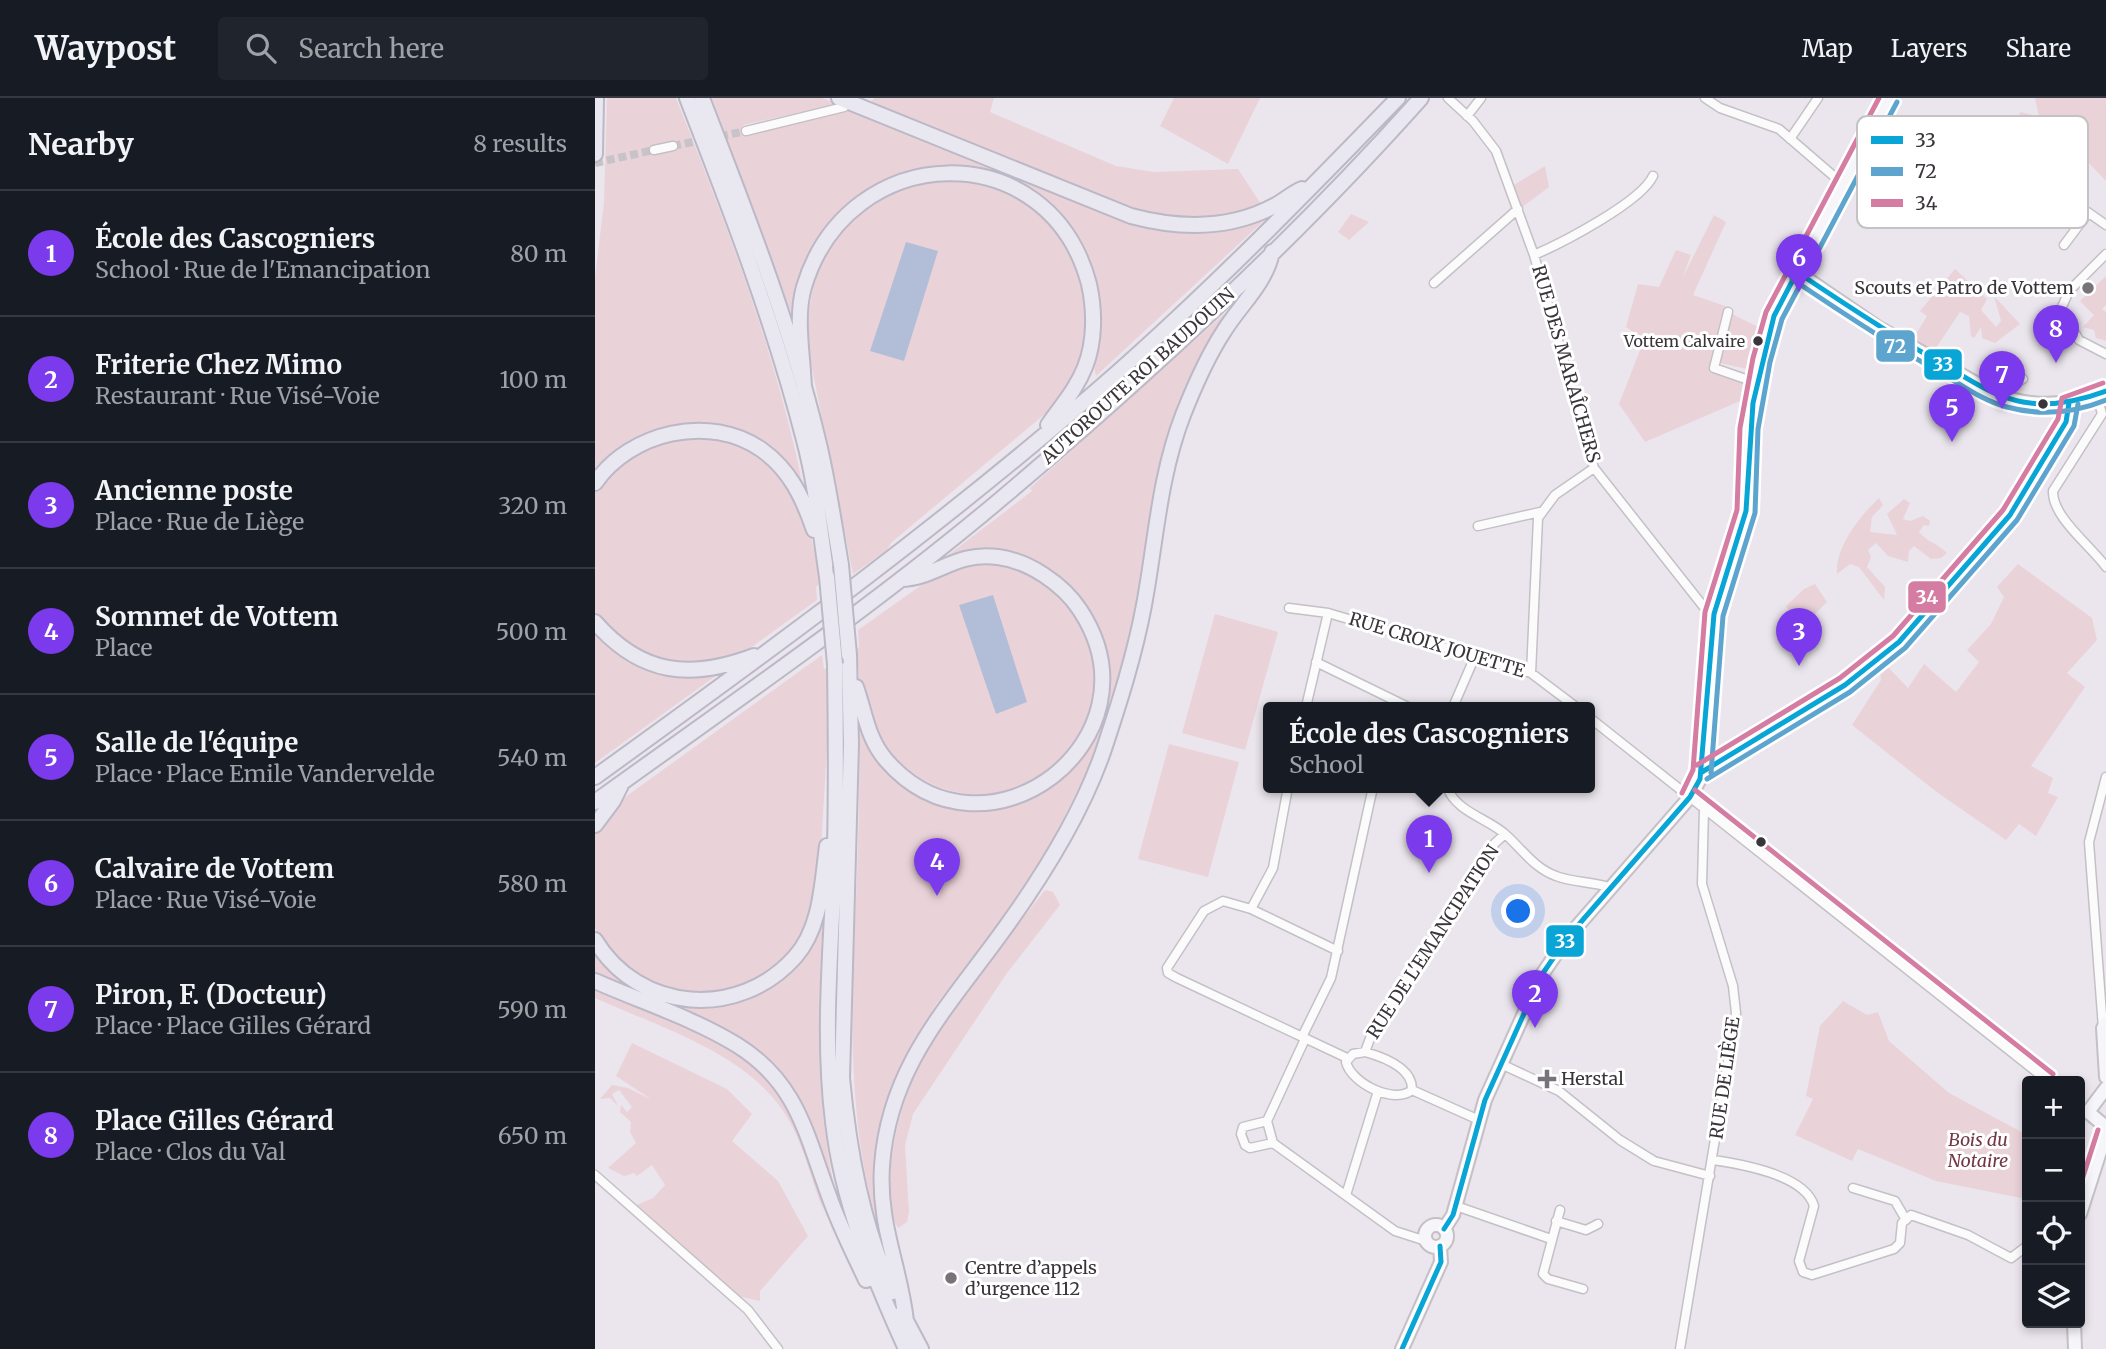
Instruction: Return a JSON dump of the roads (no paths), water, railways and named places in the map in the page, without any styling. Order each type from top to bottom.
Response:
[{"type":"highway","points":[[595,154],[596,98]]},
{"type":"highway","points":[[687,98],[759,288],[805,443],[828,577],[835,664],[836,818],[827,1032],[833,1124],[853,1217],[869,1265],[905,1349]]},
{"type":"highway","points":[[702,98],[773,285],[804,388],[818,441],[841,565],[850,676],[842,1078],[846,1123],[863,1210],[885,1275],[921,1349]]},
{"type":"highway","points":[[595,777],[890,561],[1036,443],[1226,273],[1398,98]]},
{"type":"highway","name":"AUTOROUTE ROI BAUDOUIN","points":[[595,802],[900,579],[1002,499],[1192,331],[1421,98]]},
{"type":"highway","points":[[841,102],[1131,216],[1163,225],[1217,225],[1245,218],[1316,183]]},
{"type":"highway","points":[[804,388],[801,320],[803,290],[821,245],[836,223],[876,192],[904,179],[932,174],[982,177],[1005,184],[1049,213],[1079,256],[1091,294],[1091,345],[1085,366],[1074,390],[1036,443]]},
{"type":"highway","points":[[906,1321],[904,1301],[887,1242],[882,1200],[882,1166],[893,1104],[927,1032],[1035,885],[1086,792],[1102,754],[1141,618],[1156,519],[1168,461],[1182,417],[1223,332],[1268,270],[1272,252]]},
{"type":"highway","points":[[595,483],[614,461],[651,439],[689,432],[728,435],[761,450],[792,480],[801,494],[824,557]]},
{"type":"highway","points":[[850,676],[857,689],[871,737],[885,759],[903,777],[947,798],[973,803],[1001,802],[1029,792],[1052,779],[1084,744],[1096,719],[1100,699],[1100,659],[1092,633],[1079,608],[1053,581],[1020,563],[997,556],[959,559],[915,579],[900,579]]},
{"type":"highway","points":[[595,622],[632,655],[665,669],[698,671],[731,664],[772,650]]},
{"type":"highway","points":[[595,825],[613,802],[622,783]]},
{"type":"highway","points":[[595,940],[613,964],[630,979],[661,995],[703,1001],[752,991],[796,957],[808,937],[815,920],[827,839],[836,818]]},
{"type":"highway","points":[[595,981],[711,1030],[738,1046],[778,1079],[805,1123],[835,1211],[867,1283],[905,1349]]},
{"type":"street","points":[[1467,116],[1481,98]]},
{"type":"street","points":[[1705,98],[1720,108],[1769,124],[1844,185]]},
{"type":"street","points":[[1790,139],[1818,98]]},
{"type":"street","points":[[1880,116],[1889,98]]},
{"type":"street","name":"RUE DES MARAÎCHERS","points":[[1451,101],[1493,145],[1518,209],[1534,254],[1594,468],[1703,606],[1714,614]]},
{"type":"street","points":[[746,131],[841,102]]},
{"type":"street","points":[[654,150],[673,146]]},
{"type":"street","points":[[1402,1349],[1441,1262],[1440,1247],[1447,1239],[1444,1229],[1455,1206],[1479,1121],[1501,1064],[1541,976],[1609,887],[1690,797],[1702,772],[1714,614],[1747,511],[1749,428],[1757,383],[1774,316],[1857,160]]},
{"type":"street","points":[[1534,254],[1576,235],[1599,220],[1648,186],[1653,176]]},
{"type":"street","points":[[1434,283],[1518,209]]},
{"type":"street","points":[[2088,213],[2106,225]]},
{"type":"street","points":[[2064,244],[2076,228]]},
{"type":"street","points":[[2106,254],[2069,291],[2061,309],[2079,340],[2106,354]]},
{"type":"street","points":[[1797,272],[1879,328],[1976,386],[1995,394],[2033,404],[2069,403],[2101,393],[2102,414],[2053,491],[2052,497],[2058,513],[2094,550],[2106,568]]},
{"type":"street","points":[[1727,312],[1714,369],[1757,383]]},
{"type":"street","points":[[1995,394],[2023,379]]},
{"type":"street","points":[[1947,421],[1976,386]]},
{"type":"street","points":[[1702,772],[1845,684],[1899,642],[2010,515],[2066,422],[2069,403]]},
{"type":"street","points":[[1478,526],[1540,512],[1570,482],[1594,468]]},
{"type":"street","points":[[1531,673],[1540,512]]},
{"type":"street","name":"RUE CROIX JOUETTE","points":[[1289,608],[1328,613],[1476,654],[1531,673],[1569,702]]},
{"type":"street","points":[[1308,702],[1328,613]]},
{"type":"street","points":[[1455,702],[1476,654]]},
{"type":"street","points":[[1317,662],[1388,702]]},
{"type":"street","points":[[1595,722],[2042,1076]]},
{"type":"street","points":[[2106,778],[2089,842],[2106,1077]]},
{"type":"street","points":[[1251,909],[1272,871],[1287,793]]},
{"type":"street","points":[[1372,793],[1330,982],[1267,1121],[1273,1143],[1395,1231],[1426,1241],[1432,1247],[1440,1247]]},
{"type":"street","points":[[1449,793],[1469,813],[1505,834],[1540,868],[1557,877],[1584,880],[1609,887]]},
{"type":"street","name":"RUE DE LIÈGE","points":[[1680,1349],[1736,1013],[1733,986],[1702,884],[1704,809]]},
{"type":"street","name":"RUE DE L'EMANCIPATION","points":[[1365,1052],[1372,1033],[1495,843],[1505,834]]},
{"type":"street","points":[[1338,951],[1229,901],[1208,906],[1170,962],[1168,973],[1347,1058]]},
{"type":"street","points":[[1412,1090],[1411,1079],[1398,1067],[1365,1052],[1356,1052],[1347,1058],[1346,1066],[1350,1072],[1378,1091],[1400,1095],[1412,1090],[1479,1121]]},
{"type":"street","points":[[1501,1064],[1559,1091],[1620,1140],[1654,1161],[1710,1176]]},
{"type":"street","points":[[2085,1108],[2106,1088]]},
{"type":"street","points":[[1346,1195],[1378,1091]]},
{"type":"street","points":[[2085,1110],[2106,1127]]},
{"type":"street","points":[[1267,1121],[1243,1127],[1241,1134],[1245,1145],[1250,1148],[1273,1143]]},
{"type":"street","points":[[2084,1202],[2106,1133]]},
{"type":"street","points":[[1713,1160],[1757,1167],[1802,1189],[1811,1197],[1814,1206],[1799,1261],[1803,1272],[1822,1273],[1894,1249],[1900,1243],[1902,1223],[1911,1215],[1927,1218],[2001,1250],[2011,1258],[2022,1250]]},
{"type":"street","points":[[595,1175],[748,1310],[778,1349]]},
{"type":"street","points":[[1853,1188],[1895,1201],[1906,1220]]},
{"type":"street","points":[[1455,1206],[1551,1239]]},
{"type":"street","points":[[1560,1210],[1543,1268],[1544,1277],[1583,1289]]},
{"type":"street","points":[[1556,1222],[1586,1230],[1598,1224]]},
{"type":"street","points":[[1426,1241],[1426,1232],[1431,1227],[1444,1229]]},
{"type":"street","points":[[2074,1328],[2075,1349]]},
{"type":"water","points":[[906,242],[938,251],[904,361],[870,351]]},
{"type":"water","points":[[993,595],[1027,702],[996,714],[959,605]]},
{"type":"tunnel","points":[[673,146],[746,131]]},
{"type":"tunnel","points":[[595,163],[654,150]]},
{"type":"place","name":"Scouts et Patro de Vottem","points":[[2088,288]]},
{"type":"place","name":"Calvaire de Vottem","points":[[1799,292]]},
{"type":"place","name":"Vottem Calvaire","points":[[1758,341]]},
{"type":"place","name":"Place Gilles Gérard","points":[[2056,363]]},
{"type":"place","name":"Piron, F. (Docteur)","points":[[2002,409]]},
{"type":"place","name":"Salle de l'équipe","points":[[1952,442]]},
{"type":"place","name":"Ancienne poste","points":[[1799,666]]},
{"type":"place","name":"École des Cascogniers","points":[[1429,873]]},
{"type":"place","name":"Sommet de Vottem","points":[[937,896]]},
{"type":"place","name":"Friterie Chez Mimo","points":[[1535,1028]]},
{"type":"place","name":"Herstal","points":[[1547,1079]]},
{"type":"place","name":"Centre d’appels d’urgence 112","points":[[951,1278]]},
{"type":"park label","name":"Bois du Notaire","points":[[1978,1150]]}]
